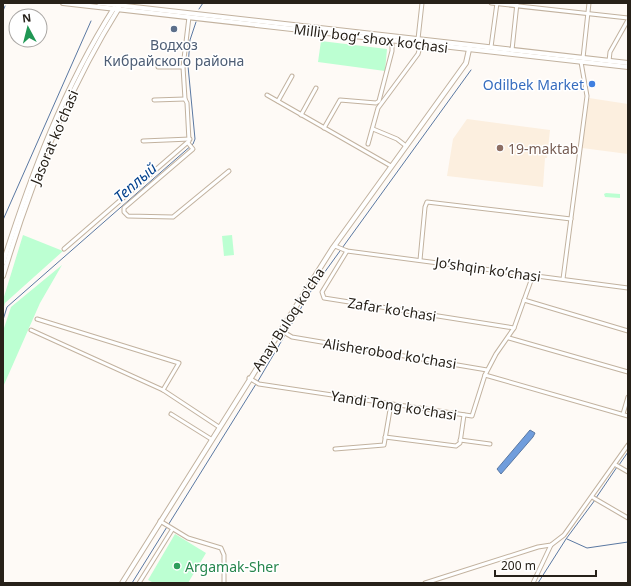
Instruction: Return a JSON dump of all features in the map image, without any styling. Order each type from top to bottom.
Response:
[{"type":"main road","points":[[63,3],[118,6]]},
{"type":"main road","points":[[99,3],[118,6]]},
{"type":"main road","name":"Milliy bog‘ shox ko‘chasi","points":[[118,6],[189,17],[418,39],[470,47],[582,60],[628,63]]},
{"type":"main road","name":"Milliy bog‘ shox ko‘chasi","points":[[118,6],[346,33],[421,44],[491,47],[628,67]]},
{"type":"main road","name":"Jasorat koʻchasi","points":[[3,263],[26,194],[44,147],[87,54],[118,6]]},
{"type":"main road","name":"Jasorat koʻchasi","points":[[3,276],[24,210],[58,123],[80,76],[118,6]]},
{"type":"main road","name":"Anay Buloq ko'cha","points":[[122,583],[211,439],[336,247],[391,166],[466,63],[470,47]]},
{"type":"street","points":[[418,39],[422,3]]},
{"type":"street","points":[[490,3],[517,4],[628,19],[610,52],[609,61]]},
{"type":"street","points":[[491,47],[497,3]]},
{"type":"street","points":[[564,279],[587,96],[582,60],[589,3]]},
{"type":"street","points":[[512,50],[517,4]]},
{"type":"street","points":[[64,249],[188,143],[190,139],[187,103],[185,99],[184,67],[189,17]]},
{"type":"street","points":[[324,128],[340,100],[376,103],[379,101],[392,51],[392,40]]},
{"type":"street","points":[[368,144],[378,108],[418,54],[421,44]]},
{"type":"street","points":[[158,67],[184,67]]},
{"type":"street","points":[[278,101],[292,76]]},
{"type":"street","points":[[301,115],[316,88]]},
{"type":"street","points":[[267,95],[391,166]]},
{"type":"street","points":[[154,100],[185,99]]},
{"type":"street","points":[[373,130],[397,139],[406,146]]},
{"type":"street","points":[[143,141],[190,139]]},
{"type":"street","points":[[188,143],[192,147],[124,208],[124,212],[128,216],[173,217],[229,171]]},
{"type":"street","points":[[420,260],[425,207],[428,202],[571,219]]},
{"type":"street","name":"Joʼshqin koʼchasi","points":[[336,247],[347,251],[628,288]]},
{"type":"street","name":"Zafar ko'chasi","points":[[347,251],[322,292],[324,298],[514,328]]},
{"type":"street","name":"Yandi Tong ko'chasi","points":[[251,379],[258,384],[472,416],[487,370],[496,354],[509,338],[514,328],[533,275]]},
{"type":"street","points":[[524,300],[628,331]]},
{"type":"street","points":[[37,319],[179,363],[163,390]]},
{"type":"street","points":[[31,330],[163,390],[219,427]]},
{"type":"street","name":"Alisherobod ko'chasi","points":[[281,331],[292,337],[487,370]]},
{"type":"street","points":[[509,338],[628,372]]},
{"type":"street","points":[[485,375],[628,416]]},
{"type":"street","points":[[622,414],[628,397]]},
{"type":"street","points":[[335,449],[384,446],[390,404]]},
{"type":"street","points":[[171,414],[211,439]]},
{"type":"street","points":[[385,436],[456,446],[459,445],[464,415]]},
{"type":"street","points":[[460,440],[490,444]]},
{"type":"street","points":[[533,583],[551,545],[564,535],[617,466],[628,445]]},
{"type":"street","points":[[617,466],[628,472]]},
{"type":"street","points":[[592,497],[628,518]]},
{"type":"street","points":[[160,521],[172,530],[188,538],[221,548],[224,555],[224,583]]},
{"type":"street","points":[[139,583],[172,530]]},
{"type":"street","points":[[425,583],[538,547],[551,545]]},
{"type":"shaded area","points":[[589,98],[628,104],[628,154],[582,148]]},
{"type":"shaded area","name":"19-maktab","points":[[467,119],[550,130],[547,158],[545,158],[543,187],[447,176],[453,139]]},
{"type":"green space","points":[[321,41],[387,49],[385,71],[318,62]]},
{"type":"green space","points":[[604,194],[620,194],[620,198],[605,197]]},
{"type":"green space","points":[[23,235],[63,251],[5,303],[3,311],[3,300]]},
{"type":"green space","points":[[232,235],[234,255],[224,256],[222,236]]},
{"type":"green space","points":[[62,265],[40,303],[3,387],[3,331],[11,307]]},
{"type":"green space","name":"Argamak-Sher","points":[[175,534],[206,553],[188,583],[154,583],[148,580]]},
{"type":"water","points":[[530,430],[535,433],[533,437],[501,474],[497,469]]},
{"type":"waterway","name":"Теплый","points":[[199,9],[203,3]]},
{"type":"waterway","points":[[3,11],[5,6]]},
{"type":"waterway","points":[[3,220],[91,21]]},
{"type":"waterway","name":"Теплый","points":[[3,320],[7,307],[193,144],[195,139],[188,66],[190,40],[196,22]]},
{"type":"waterway","points":[[258,381],[311,291],[471,70]]},
{"type":"waterway","points":[[132,583],[256,384]]},
{"type":"waterway","points":[[619,465],[628,452]]},
{"type":"waterway","points":[[596,498],[617,467]]},
{"type":"waterway","points":[[538,583],[566,539],[595,500]]},
{"type":"waterway","points":[[567,539],[587,548],[628,542]]},
{"type":"place","name":"Водхоз Кибрайского района","points":[[174,29]]},
{"type":"place","name":"Odilbek Market","points":[[592,84]]},
{"type":"place","name":"19-maktab","points":[[500,148]]},
{"type":"place","name":"Argamak-Sher","points":[[177,566]]}]
